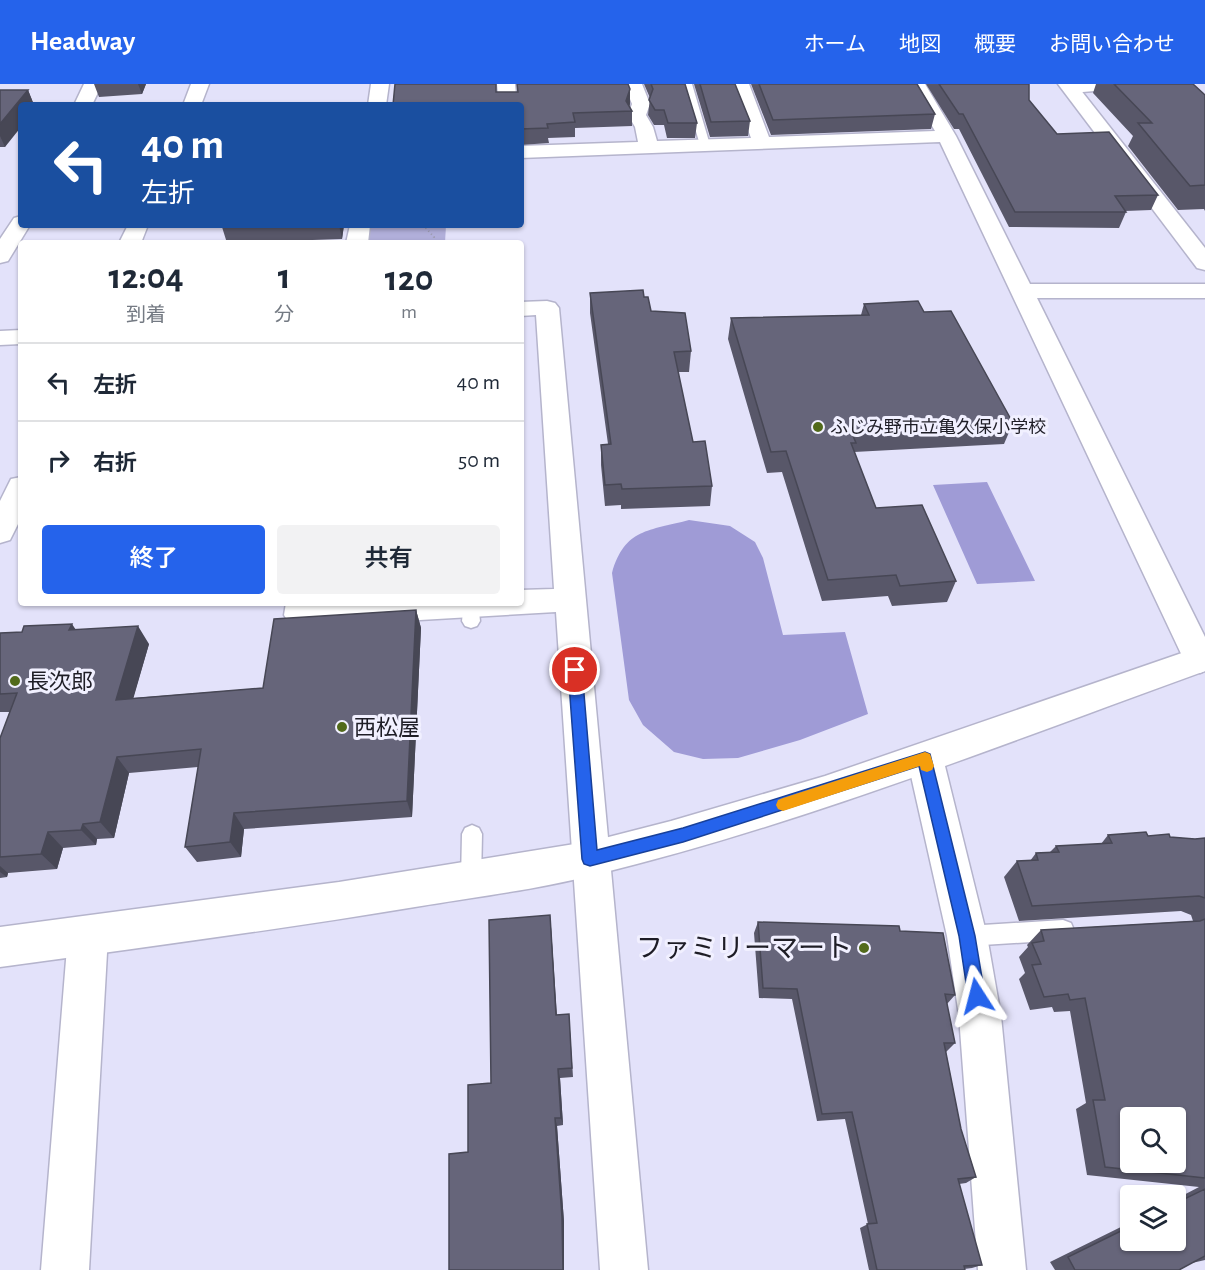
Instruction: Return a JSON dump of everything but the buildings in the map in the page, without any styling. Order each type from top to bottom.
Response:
[{"type":"street","points":[[84,102],[93,84]]},
{"type":"street","points":[[193,102],[200,84]]},
{"type":"street","points":[[377,102],[380,84]]},
{"type":"street","points":[[506,84],[508,102]]},
{"type":"street","points":[[633,84],[641,104],[637,115],[644,127],[649,148]]},
{"type":"street","points":[[740,84],[762,143]]},
{"type":"street","points":[[0,947],[368,897],[590,859],[683,835],[925,758],[1202,659],[947,136],[916,84]]},
{"type":"street","points":[[1069,86],[1118,84]]},
{"type":"street","points":[[1069,86],[1205,263]]},
{"type":"street","points":[[524,152],[947,136]]},
{"type":"street","points":[[0,256],[18,227]]},
{"type":"street","points":[[1023,291],[1205,291]]},
{"type":"street","points":[[524,309],[547,308],[624,1270]]},
{"type":"street","points":[[0,338],[18,337]]},
{"type":"street","points":[[0,533],[18,493]]},
{"type":"street","points":[[524,603],[569,600]]},
{"type":"street","points":[[302,606],[300,615],[471,613],[500,606]]},
{"type":"street","points":[[925,758],[967,936],[980,1016],[1002,1270]]},
{"type":"street","points":[[65,1270],[88,935]]},
{"type":"lane","points":[[687,84],[705,145]]},
{"type":"lane","points":[[471,879],[472,834]]},
{"type":"lane","points":[[967,936],[1086,929]]},
{"type":"path","points":[[426,228],[434,237],[432,240]]},
{"type":"shaded area","points":[[370,228],[446,228],[445,240],[368,240]]},
{"type":"shaded area","points":[[987,482],[1035,581],[977,584],[933,485]]},
{"type":"shaded area","points":[[689,520],[730,526],[755,542],[763,558],[783,635],[845,632],[868,714],[800,740],[738,758],[703,759],[674,752],[643,725],[629,700],[612,573],[617,558],[632,539],[650,530]]},
{"type":"slow traffic","points":[[783,805],[925,758],[927,766]]},
{"type":"place","name":"ふじみ野市立亀久保小学校","points":[[818,427]]},
{"type":"place","name":"長次郎","points":[[15,681]]},
{"type":"place","name":"西松屋","points":[[342,727]]},
{"type":"place","name":"ファミリーマート","points":[[864,948]]},
{"type":"route","points":[[575,670],[590,859],[683,835],[786,804],[925,758],[967,936],[977,996]]}]
